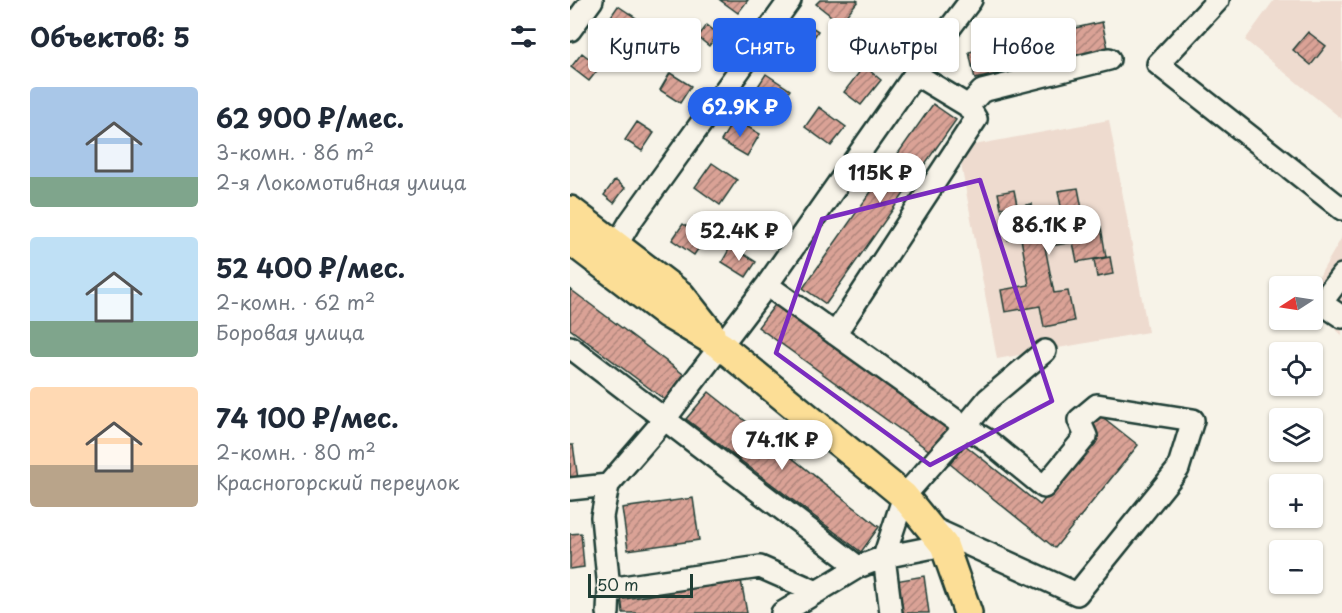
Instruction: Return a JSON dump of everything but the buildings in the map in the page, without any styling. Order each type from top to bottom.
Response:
[{"type":"main road","points":[[570,210],[681,295],[721,346]]},
{"type":"main road","points":[[570,240],[667,314],[721,346],[904,496],[938,536],[968,613]]},
{"type":"street","points":[[570,30],[592,0]]},
{"type":"street","points":[[616,246],[630,222],[790,0]]},
{"type":"street","points":[[608,613],[609,589],[602,517],[608,485],[665,419],[767,285],[915,74],[971,0]]},
{"type":"street","points":[[1218,0],[1158,64],[1342,208]]},
{"type":"street","points":[[968,106],[982,91],[1109,59]]},
{"type":"street","points":[[836,334],[976,119],[968,106],[915,74]]},
{"type":"street","points":[[1342,275],[1321,303],[1342,318]]},
{"type":"street","points":[[767,285],[965,427],[987,440],[1044,488],[1086,436],[1079,420],[1097,405],[1193,420],[1178,469],[1077,594],[938,536],[858,567],[784,609],[782,613]]},
{"type":"street","points":[[570,347],[858,567]]},
{"type":"street","points":[[891,613],[884,557],[904,496],[988,399],[1045,351]]},
{"type":"street","points":[[570,489],[608,485]]},
{"type":"street","points":[[609,589],[760,567],[817,592]]},
{"type":"highlighted area","points":[[980,180],[1052,401],[930,465],[776,353],[822,219]]},
{"type":"shaded area","points":[[1274,0],[1342,0],[1342,119],[1245,40]]},
{"type":"shaded area","points":[[1109,120],[1148,332],[997,359],[958,148]]},
{"type":"shaded area","points":[[1342,237],[1342,335],[1323,319],[1323,276],[1319,276]]}]
